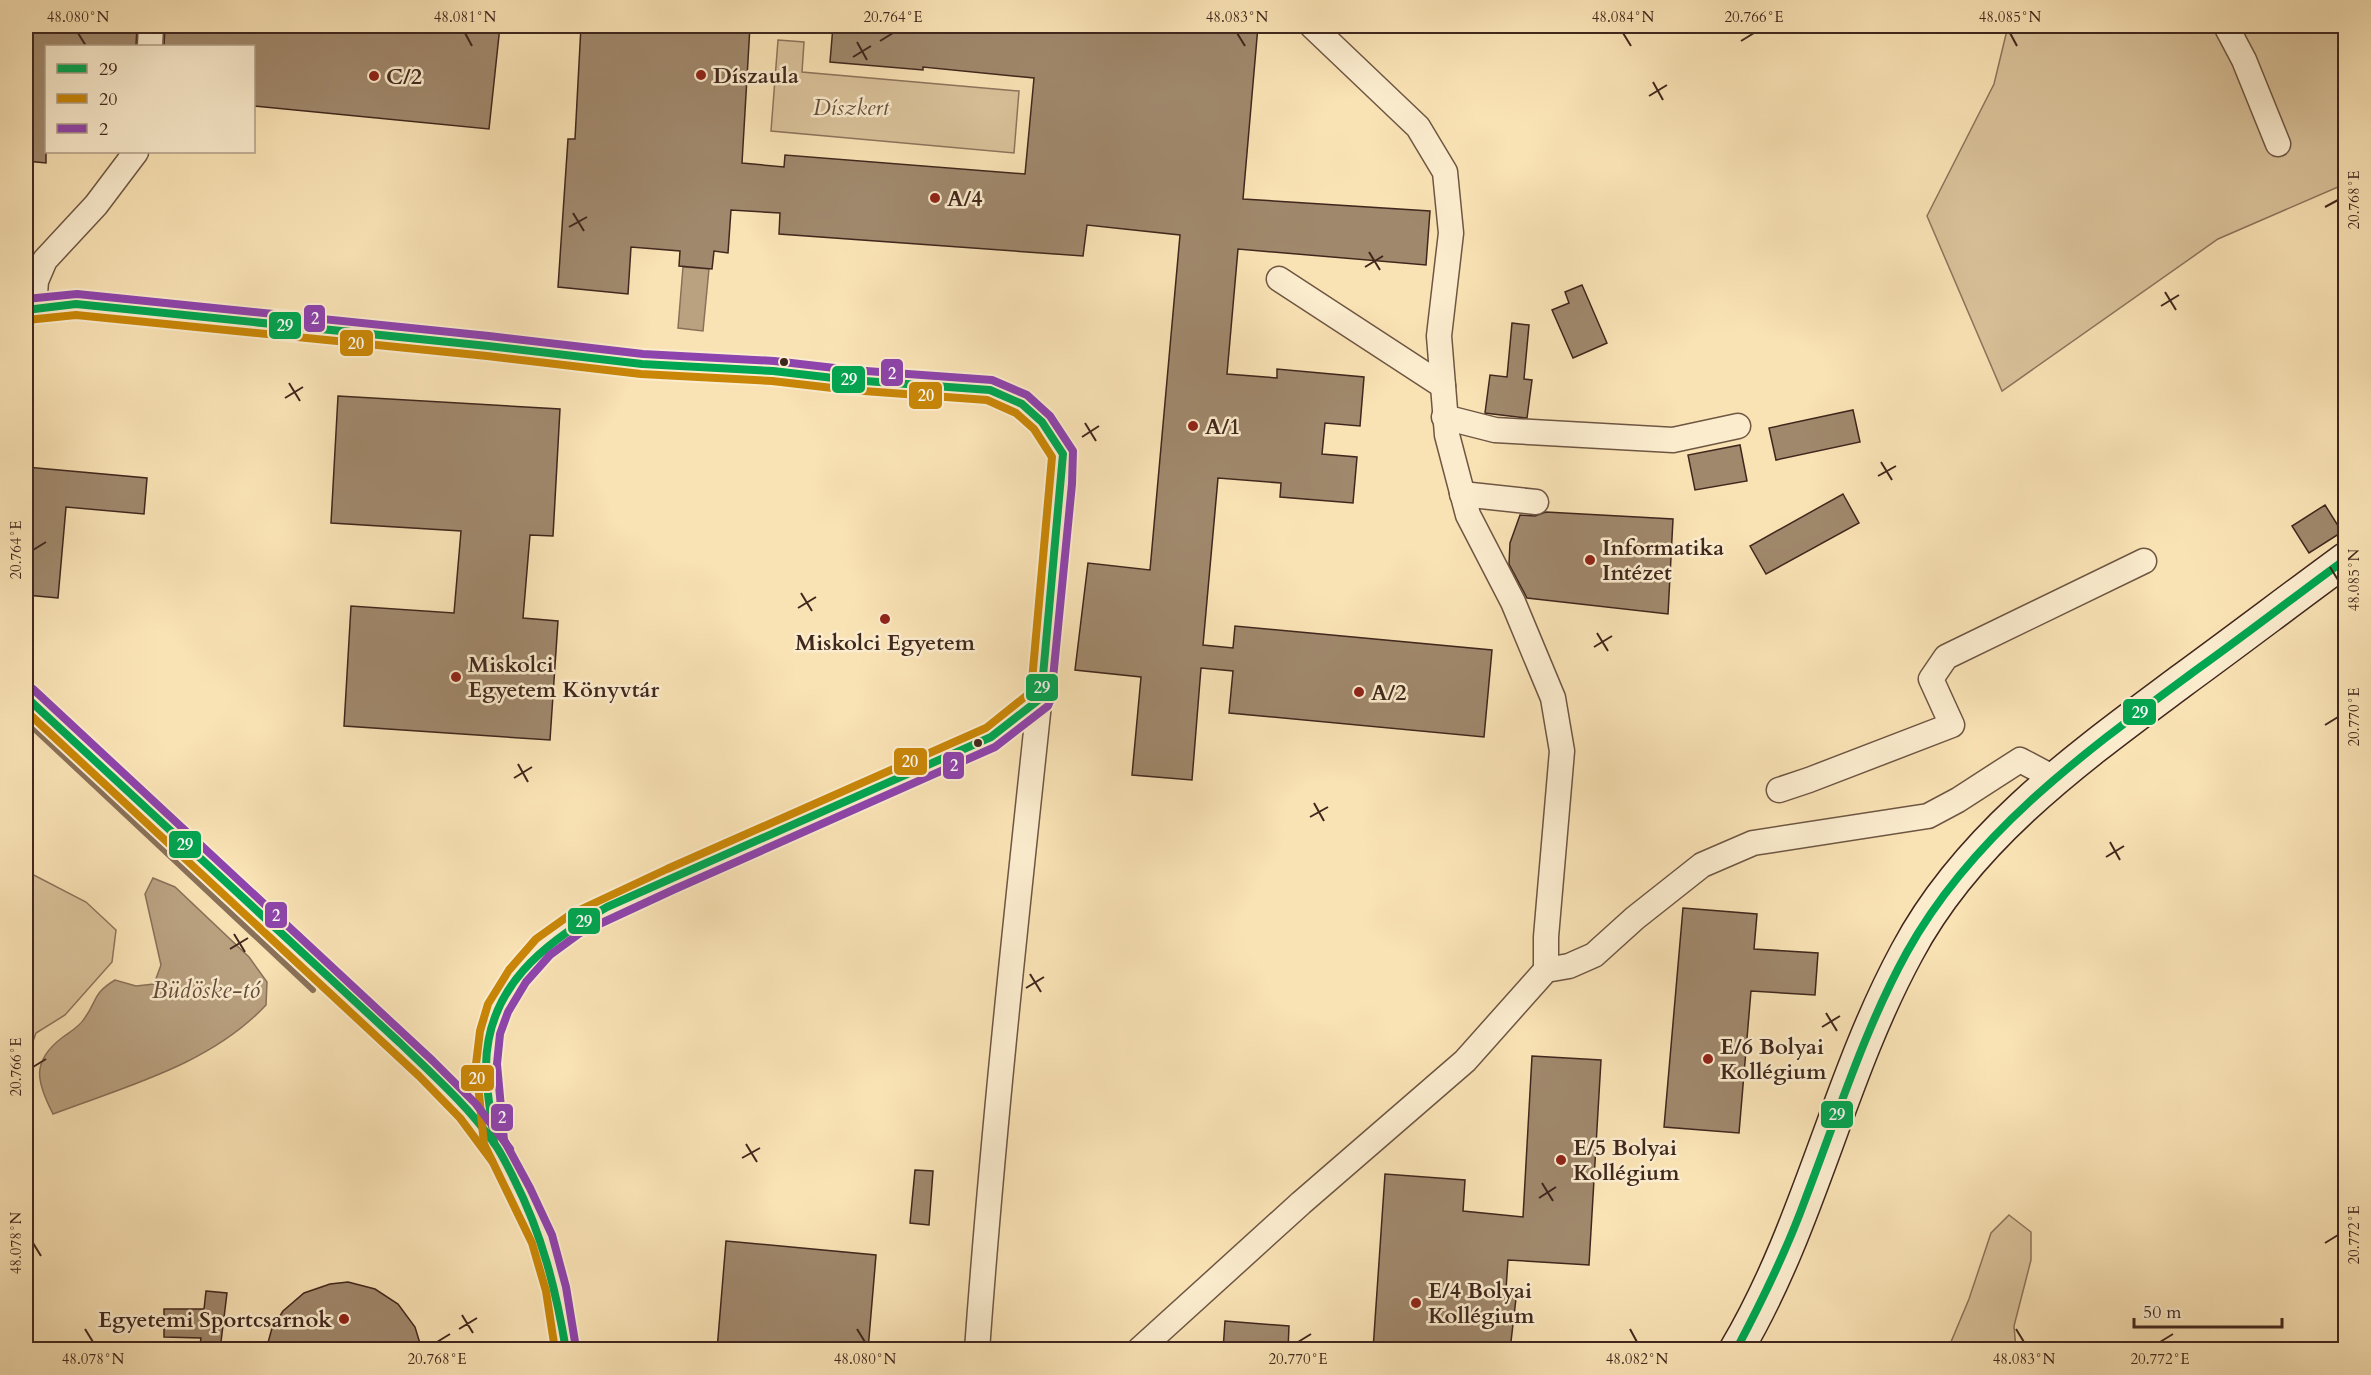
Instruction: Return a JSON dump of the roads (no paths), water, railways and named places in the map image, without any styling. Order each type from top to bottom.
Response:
[{"type":"main road","points":[[1736,1350],[1754,1320],[1789,1240],[1870,1028],[1925,919],[1966,866],[2054,778],[2346,559]]},
{"type":"street","points":[[150,45],[151,26]]},
{"type":"street","points":[[1312,26],[1418,127],[1445,172],[1451,233],[1439,336],[1444,417],[1468,515],[1514,602],[1553,698],[1562,751],[1546,937],[1546,970]]},
{"type":"street","points":[[2226,26],[2244,60],[2278,144]]},
{"type":"street","points":[[135,153],[96,205],[45,260],[36,281],[30,309],[76,304],[633,363],[773,371],[990,390],[1022,404],[1042,422],[1063,454],[1062,483],[1041,698],[1013,936],[977,1350]]},
{"type":"street","points":[[1279,279],[1443,386]]},
{"type":"street","points":[[1444,417],[1495,430],[1673,440],[1738,426]]},
{"type":"street","points":[[1462,494],[1536,502]]},
{"type":"street","points":[[1779,790],[1952,725],[1931,679],[1946,657],[2144,561]]},
{"type":"street","points":[[26,698],[446,1087],[494,1143],[542,1239],[556,1289],[566,1350]]},
{"type":"street","points":[[494,1143],[486,1064],[490,1032],[495,1016],[517,976],[543,947],[575,924],[671,879],[991,737],[1041,698]]},
{"type":"street","points":[[1139,1350],[1301,1203],[1465,1061],[1546,970],[1569,966],[1594,955],[1635,918],[1702,865],[1753,843],[1928,816],[1958,800],[2020,760],[2054,778]]},
{"type":"street","points":[[446,1087],[472,1086],[479,1080],[486,1064]]},
{"type":"water","points":[[683,267],[709,269],[703,331],[678,328]]},
{"type":"water","name":"Büdöske-tó","points":[[153,878],[175,887],[249,957],[267,982],[266,1005],[220,1043],[194,1058],[138,1083],[53,1114],[40,1081],[41,1063],[46,1055],[53,1046],[80,1024],[102,989],[115,980],[136,986],[154,984],[161,965],[145,894]]},
{"type":"waterway","points":[[27,722],[313,990]]},
{"type":"place","name":"Díszaula","points":[[701,75]]},
{"type":"place","name":"C/2","points":[[374,76]]},
{"type":"place","name":"A/4","points":[[935,198]]},
{"type":"place","name":"A/1","points":[[1193,426]]},
{"type":"place","name":"Informatika Intézet","points":[[1590,560]]},
{"type":"place","name":"Miskolci Egyetem","points":[[885,619]]},
{"type":"place","name":"Miskolci Egyetem Könyvtár","points":[[456,677]]},
{"type":"place","name":"A/2","points":[[1359,692]]},
{"type":"place","name":"E/6 Bolyai Kollégium","points":[[1708,1059]]},
{"type":"place","name":"E/5 Bolyai Kollégium","points":[[1561,1160]]},
{"type":"place","name":"E/4 Bolyai Kollégium","points":[[1416,1303]]},
{"type":"place","name":"Egyetemi Sportcsarnok","points":[[344,1319]]},
{"type":"park label","name":"Díszkert","points":[[851,107]]}]
